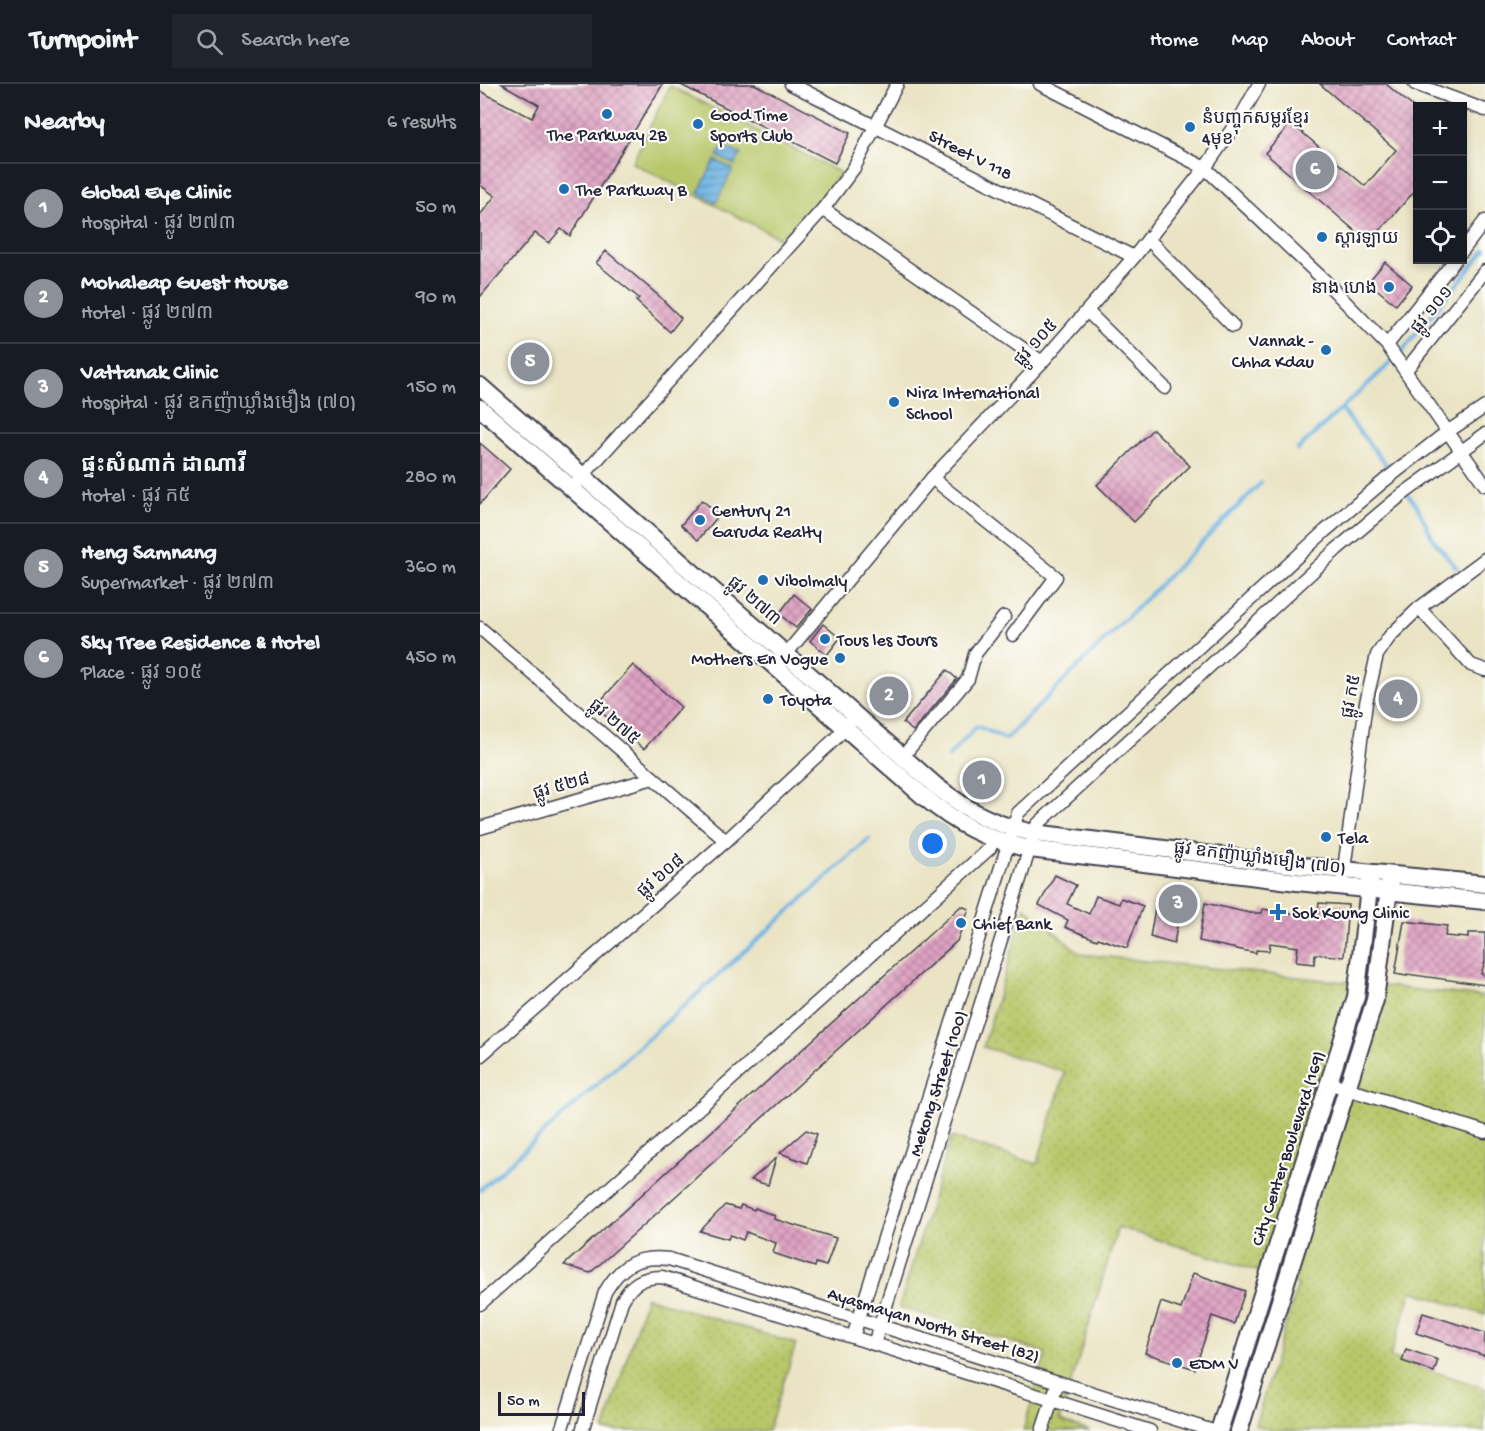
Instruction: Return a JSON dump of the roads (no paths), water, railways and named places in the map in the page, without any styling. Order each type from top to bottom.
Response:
[{"type":"main road","name":"ផ្លូវ ២៧៣","points":[[480,386],[955,801],[1003,834]]},
{"type":"main road","name":"ផ្លូវ ២៧៣","points":[[480,408],[945,814],[965,827],[1003,834]]},
{"type":"main road","points":[[667,573],[679,560]]},
{"type":"main road","name":"ផ្លូវ ឧកញ៉ាឃ្លាំងមឿង (៧០)","points":[[1003,834],[1032,841],[1389,883],[1485,901]]},
{"type":"main road","name":"City Center Boulevard (169)","points":[[1219,1431],[1356,996],[1370,881]]},
{"type":"main road","name":"ផ្លូវ ឧកញ៉ាឃ្លាំងមឿង (៧០)","points":[[1389,883],[1485,884]]},
{"type":"main road","points":[[1239,1431],[1375,1000],[1389,883]]},
{"type":"street","name":"Street V 118","points":[[791,84],[1134,257]]},
{"type":"street","points":[[571,488],[823,209],[854,168],[897,84]]},
{"type":"street","points":[[1040,84],[1205,168],[1323,279],[1396,358],[1485,485]]},
{"type":"street","name":"ផ្លូវ ១០៥","points":[[775,667],[932,478],[1042,362],[1134,257],[1205,168],[1242,115],[1259,84]]},
{"type":"street","points":[[1415,84],[1485,110]]},
{"type":"street","points":[[823,209],[1042,362]]},
{"type":"street","points":[[1467,244],[1485,221]]},
{"type":"street","points":[[1148,239],[1233,326]]},
{"type":"street","points":[[1396,358],[1453,264]]},
{"type":"street","name":"ផ្លូវ ១០១","points":[[1396,358],[1485,271]]},
{"type":"street","points":[[1087,310],[1165,388]]},
{"type":"street","points":[[480,1304],[990,848],[1018,813],[1325,531],[1447,432],[1485,407]]},
{"type":"street","points":[[1032,841],[1037,825],[1337,549],[1399,497],[1460,450],[1485,434]]},
{"type":"street","points":[[932,478],[1056,577],[1013,635]]},
{"type":"street","name":"ផ្លូវ ក៥","points":[[1342,879],[1369,687],[1377,655],[1390,636],[1419,608],[1485,559]]},
{"type":"street","points":[[1419,608],[1471,665],[1485,670]]},
{"type":"street","points":[[903,756],[968,679],[975,654],[1004,618]]},
{"type":"street","name":"ផ្លូវ ២៧៥","points":[[480,628],[726,841]]},
{"type":"street","name":"ផ្លូវ ៦០៨","points":[[480,1056],[726,841],[856,715]]},
{"type":"street","name":"ផ្លូវ ៥២៨","points":[[480,828],[653,777]]},
{"type":"street","name":"Mekong Street (100)","points":[[853,1337],[1003,834]]},
{"type":"street","name":"Mekong Street (100)","points":[[874,1344],[1032,841]]},
{"type":"street","points":[[1328,1083],[1485,1132]]},
{"type":"street","name":"Ayasmayan North Street (82)","points":[[563,1426],[605,1292],[615,1276],[627,1265],[655,1258],[669,1259],[1213,1431]]},
{"type":"street","name":"Ayasmayan North Street (82)","points":[[582,1429],[622,1301],[629,1289],[638,1281],[650,1277],[662,1277],[1150,1431]]},
{"type":"street","points":[[1042,1431],[1058,1382]]},
{"type":"street","points":[[563,1426],[582,1429]]},
{"type":"water","points":[[723,147],[741,154],[735,165],[717,156]]},
{"type":"water","points":[[715,160],[733,169],[716,203],[698,193]]},
{"type":"waterway","points":[[1297,450],[1398,356],[1485,250]]},
{"type":"waterway","points":[[1342,410],[1388,467]]},
{"type":"waterway","points":[[949,756],[977,726],[1006,739],[1261,483]]},
{"type":"waterway","points":[[1408,495],[1416,504],[1434,541],[1457,568]]},
{"type":"waterway","points":[[480,1190],[869,839]]},
{"type":"place","name":"The Parkway 2B","points":[[607,114]]},
{"type":"place","name":"Good Time Sports Club","points":[[698,124]]},
{"type":"place","name":"នំបញ្ចុកសម្លរខ្មែរ 4មុខ","points":[[1190,127]]},
{"type":"place","name":"Sky Tree Residence & Hotel","points":[[1315,170]]},
{"type":"place","name":"The Parkway B","points":[[564,189]]},
{"type":"place","name":"ស្តារឡាយ","points":[[1322,237]]},
{"type":"place","name":"នាង ហេង","points":[[1389,287]]},
{"type":"place","name":"Vannak - Chha Kdau","points":[[1326,350]]},
{"type":"place","name":"Heng Samnang","points":[[530,362]]},
{"type":"place","name":"Nira International School","points":[[894,402]]},
{"type":"place","name":"Century 21 Garuda Realty","points":[[700,520]]},
{"type":"place","name":"Vibolmaly","points":[[763,580]]},
{"type":"place","name":"Tous les Jours","points":[[825,639]]},
{"type":"place","name":"Mothers En Vogue","points":[[840,658]]},
{"type":"place","name":"Mohaleap Guest House","points":[[889,696]]},
{"type":"place","name":"Toyota","points":[[768,699]]},
{"type":"place","name":"ផ្ទះសំណាក់ ដាណាវី","points":[[1398,699]]},
{"type":"place","name":"Global Eye Clinic","points":[[982,780]]},
{"type":"place","name":"Tela","points":[[1326,837]]},
{"type":"place","name":"Vattanak Clinic","points":[[1178,904]]},
{"type":"place","name":"Sok Koung Clinic","points":[[1278,912]]},
{"type":"place","name":"Chief Bank","points":[[961,923]]},
{"type":"place","name":"EDM V","points":[[1177,1363]]}]
